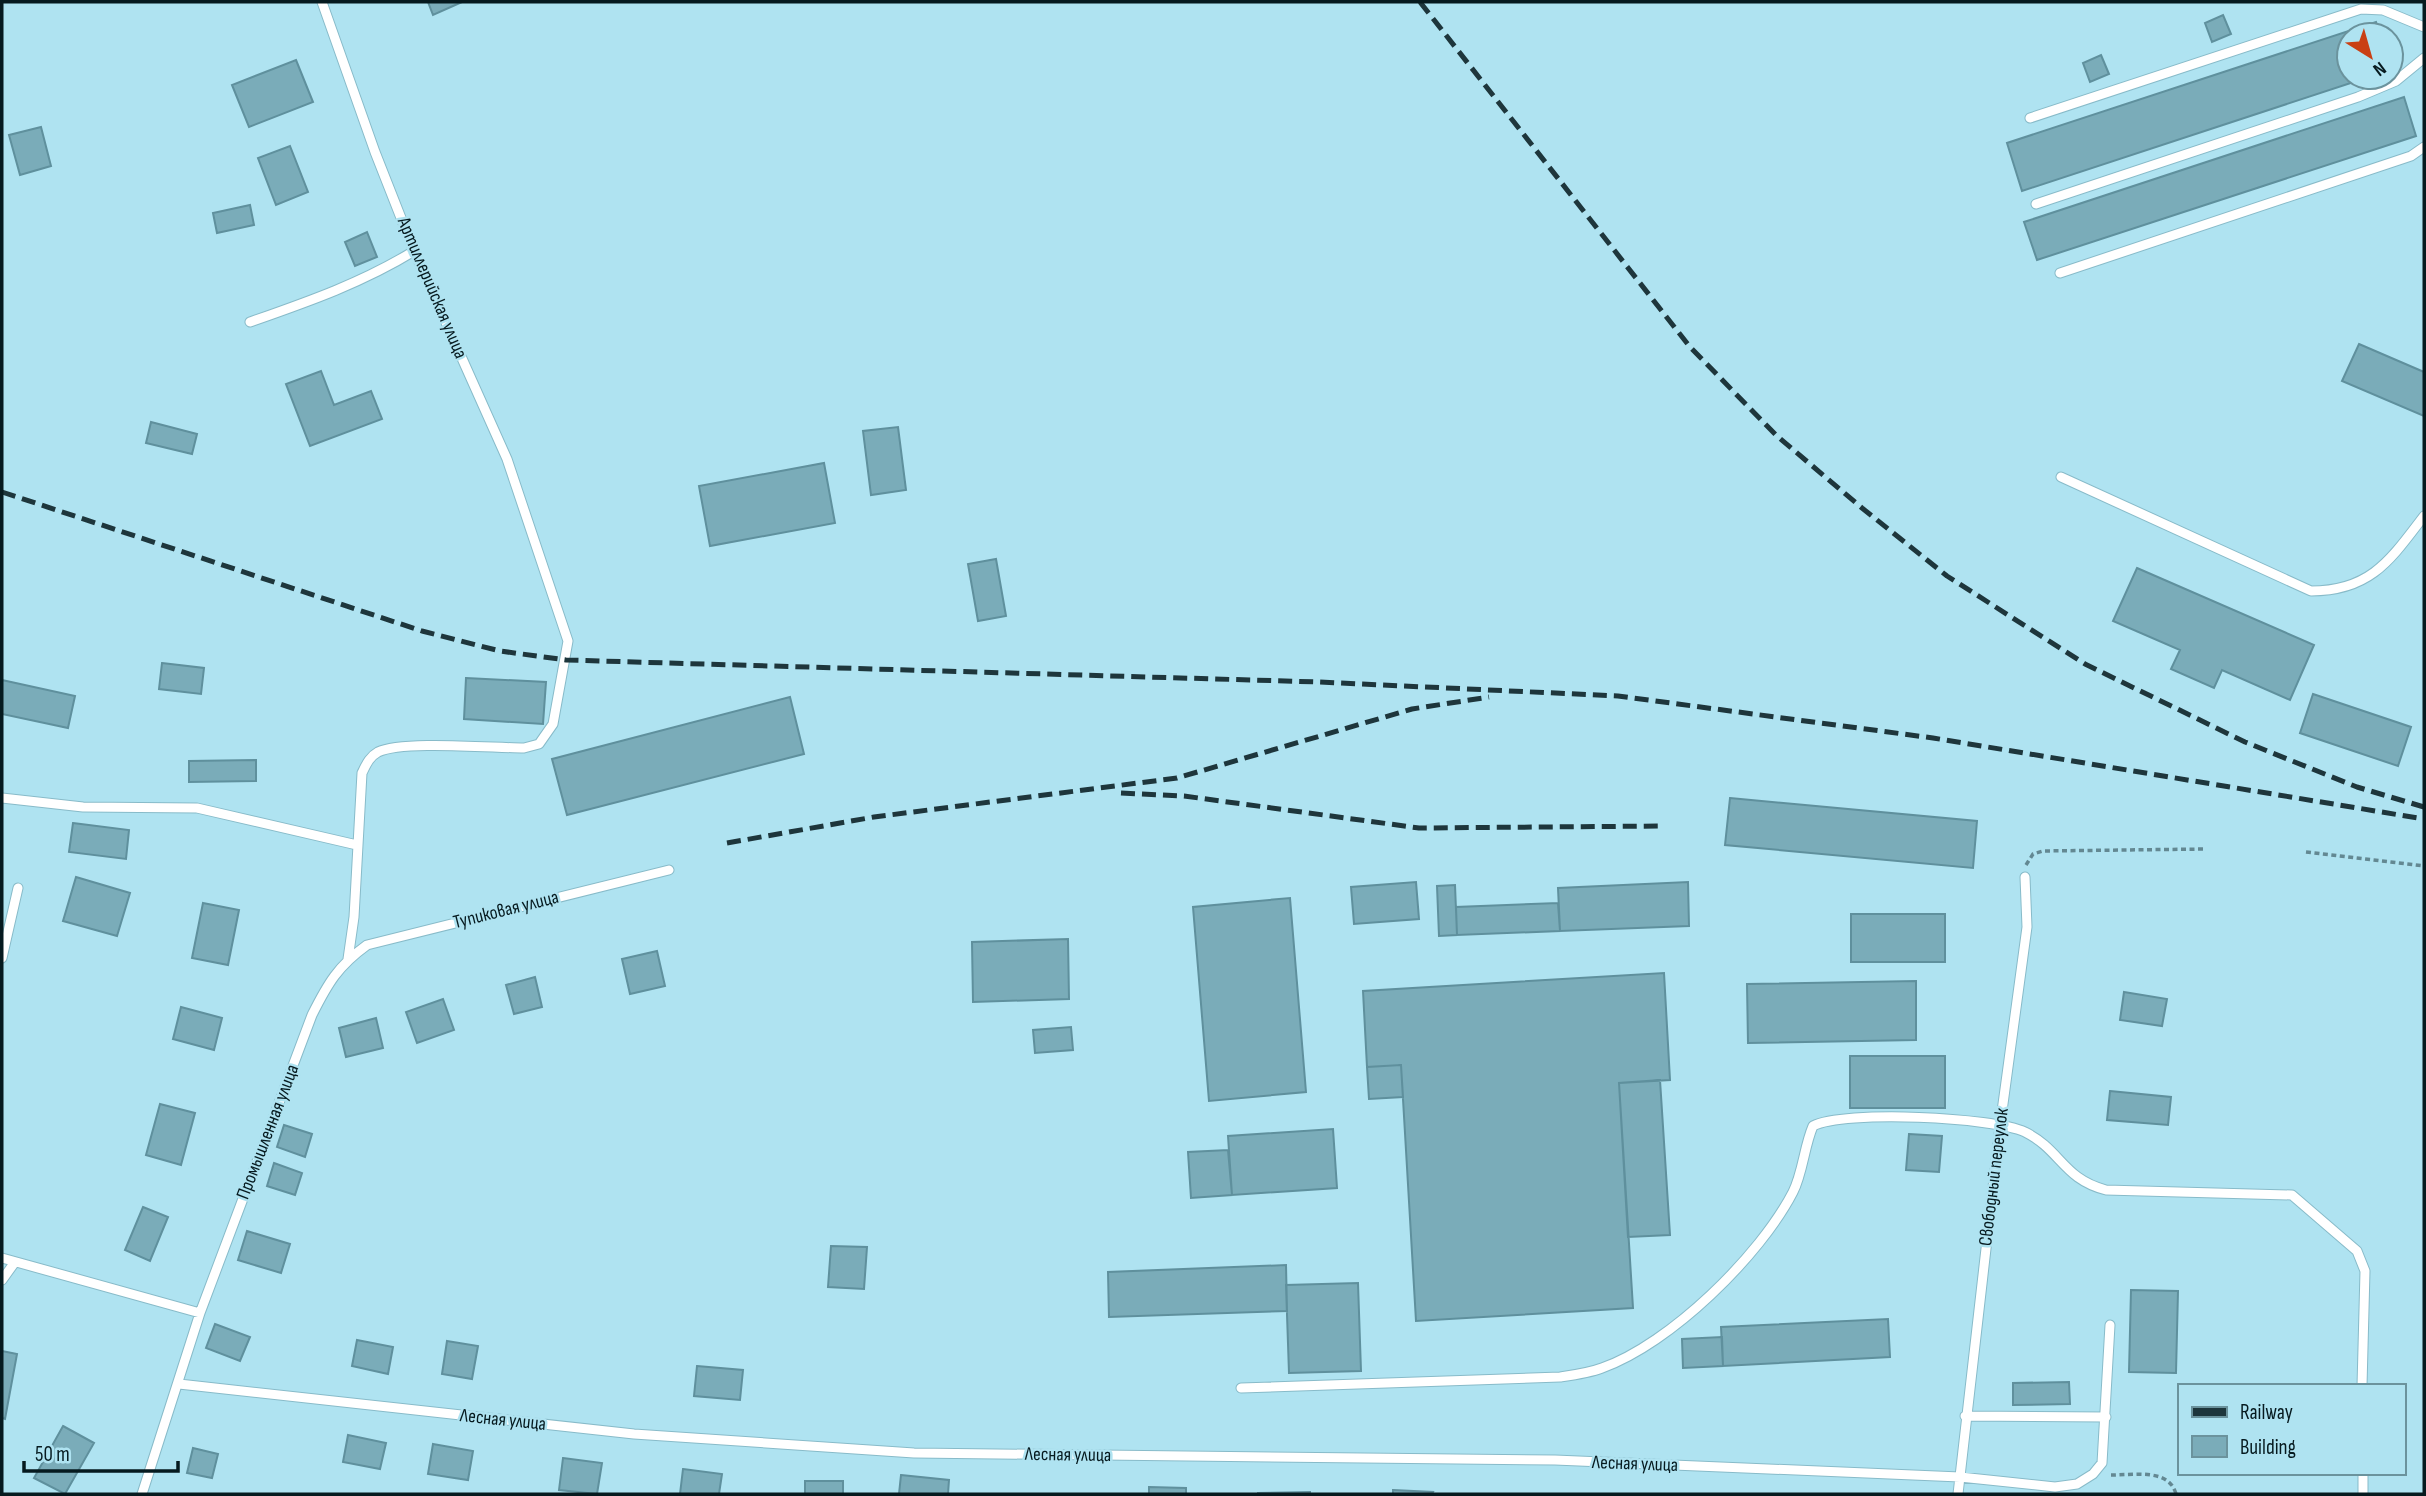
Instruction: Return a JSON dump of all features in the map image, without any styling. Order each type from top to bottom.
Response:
[{"type":"lane","name":"Артиллерийская улица","points":[[322,2],[375,152],[414,251],[506,459],[568,641],[553,724],[539,744],[524,748],[414,747],[380,751],[369,759],[362,773],[354,916],[348,959]]},
{"type":"lane","points":[[2031,118],[2361,9],[2383,10],[2424,27]]},
{"type":"lane","points":[[2036,204],[2358,97],[2396,81],[2424,58]]},
{"type":"lane","points":[[2060,273],[2411,156],[2424,147]]},
{"type":"lane","points":[[250,321],[326,295],[384,270],[414,251]]},
{"type":"lane","points":[[2061,477],[2311,591],[2348,588],[2370,578],[2394,555],[2424,516]]},
{"type":"lane","points":[[2,798],[83,807],[197,808],[357,845]]},
{"type":"lane","name":"Тупиковая улица","points":[[348,959],[367,945],[668,870]]},
{"type":"lane","name":"Свободный переулок","points":[[1958,1494],[2000,1126],[2027,927],[2025,877]]},
{"type":"lane","points":[[2,958],[18,888]]},
{"type":"lane","name":"Промышленная улица","points":[[142,1494],[200,1313],[312,1015],[330,979],[348,959]]},
{"type":"lane","points":[[1241,1388],[1560,1377],[1602,1369],[1650,1344],[1690,1313],[1765,1237],[1794,1191],[1813,1126],[1826,1119],[1896,1117],[2022,1130],[2037,1139],[2080,1182],[2106,1190],[2292,1195],[2357,1251],[2363,1261],[2362,1384]]},
{"type":"lane","points":[[2,1258],[200,1313]]},
{"type":"lane","points":[[2,1280],[15,1262]]},
{"type":"lane","points":[[2093,1474],[2105,1453],[2110,1325]]},
{"type":"lane","name":"Лесная улица","points":[[179,1384],[634,1434],[914,1453],[1555,1460],[1960,1477],[2055,1487],[2077,1484],[2093,1474]]},
{"type":"lane","points":[[1965,1416],[2106,1417]]},
{"type":"lane","points":[[2363,1475],[2363,1494]]},
{"type":"path","points":[[2025,877],[2026,865],[2033,854],[2043,850],[2205,849]]},
{"type":"path","points":[[2306,852],[2424,866]]},
{"type":"path","points":[[2093,1474],[2163,1477],[2171,1482],[2176,1494]]},
{"type":"building","points":[[428,2],[462,2],[433,15]]},
{"type":"building","points":[[2223,15],[2231,34],[2212,42],[2205,23]]},
{"type":"building","points":[[2335,35],[2335,88],[2022,191],[2007,143]]},
{"type":"building","points":[[2101,55],[2109,74],[2090,82],[2083,63]]},
{"type":"building","points":[[296,60],[313,102],[249,127],[232,85]]},
{"type":"building","points":[[2404,97],[2416,136],[2037,260],[2024,222]]},
{"type":"building","points":[[41,127],[51,166],[20,175],[9,135]]},
{"type":"building","points":[[290,146],[308,192],[276,205],[258,158]]},
{"type":"building","points":[[250,205],[254,225],[217,233],[213,213]]},
{"type":"building","points":[[367,232],[377,257],[355,266],[345,242]]},
{"type":"building","points":[[2359,344],[2424,372],[2424,416],[2342,381]]},
{"type":"building","points":[[321,371],[334,405],[371,391],[382,419],[310,446],[286,384]]},
{"type":"building","points":[[151,422],[197,434],[192,454],[146,443]]},
{"type":"building","points":[[898,427],[906,490],[871,495],[863,431]]},
{"type":"building","points":[[824,463],[835,523],[710,546],[699,486]]},
{"type":"building","points":[[996,559],[1006,616],[978,621],[968,564]]},
{"type":"building","points":[[2137,568],[2314,645],[2290,700],[2222,670],[2214,688],[2171,669],[2180,650],[2113,621]]},
{"type":"building","points":[[162,663],[204,668],[201,694],[159,689]]},
{"type":"building","points":[[466,678],[546,682],[543,724],[464,719]]},
{"type":"building","points":[[2,680],[75,696],[68,728],[2,714]]},
{"type":"building","points":[[2313,694],[2411,727],[2398,766],[2300,733]]},
{"type":"building","points":[[790,697],[804,754],[567,815],[552,759]]},
{"type":"building","points":[[256,760],[256,781],[189,782],[189,761]]},
{"type":"building","points":[[1730,798],[1977,821],[1973,868],[1725,845]]},
{"type":"building","points":[[73,823],[129,830],[126,859],[69,852]]},
{"type":"building","points":[[76,877],[130,893],[117,936],[63,921]]},
{"type":"building","points":[[1416,882],[1419,919],[1354,924],[1351,887]]},
{"type":"building","points":[[1688,882],[1689,926],[1560,931],[1558,888]]},
{"type":"building","points":[[1455,885],[1457,935],[1439,936],[1437,886]]},
{"type":"building","points":[[1290,898],[1306,1092],[1209,1101],[1193,907]]},
{"type":"building","points":[[203,903],[239,910],[228,965],[192,958]]},
{"type":"building","points":[[1558,903],[1560,931],[1457,935],[1456,907]]},
{"type":"building","points":[[1851,914],[1945,914],[1945,962],[1851,962]]},
{"type":"building","points":[[1068,939],[1069,999],[973,1002],[972,942]]},
{"type":"building","points":[[657,951],[665,986],[630,994],[622,959]]},
{"type":"building","points":[[1664,973],[1670,1080],[1619,1083],[1633,1308],[1416,1321],[1401,1065],[1367,1067],[1363,991]]},
{"type":"building","points":[[535,977],[542,1007],[514,1014],[506,985]]},
{"type":"building","points":[[1916,981],[1916,1040],[1748,1043],[1747,984]]},
{"type":"building","points":[[2124,992],[2167,999],[2162,1026],[2120,1020]]},
{"type":"building","points":[[443,999],[454,1030],[417,1043],[406,1012]]},
{"type":"building","points":[[181,1007],[222,1018],[214,1050],[173,1039]]},
{"type":"building","points":[[376,1018],[383,1048],[346,1057],[339,1028]]},
{"type":"building","points":[[1071,1027],[1073,1050],[1035,1053],[1033,1030]]},
{"type":"building","points":[[1850,1056],[1945,1056],[1945,1108],[1850,1108]]},
{"type":"building","points":[[1401,1065],[1403,1097],[1369,1099],[1367,1067]]},
{"type":"building","points":[[1660,1080],[1670,1235],[1628,1237],[1619,1083]]},
{"type":"building","points":[[2110,1091],[2171,1097],[2168,1125],[2107,1120]]},
{"type":"building","points":[[160,1104],[195,1113],[181,1165],[146,1155]]},
{"type":"building","points":[[284,1125],[312,1134],[305,1157],[277,1147]]},
{"type":"building","points":[[1333,1129],[1337,1188],[1232,1195],[1228,1136]]},
{"type":"building","points":[[1909,1134],[1942,1136],[1939,1172],[1906,1170]]},
{"type":"building","points":[[1228,1150],[1232,1195],[1191,1198],[1188,1152]]},
{"type":"building","points":[[274,1163],[302,1173],[295,1195],[267,1186]]},
{"type":"building","points":[[143,1207],[168,1217],[150,1261],[125,1250]]},
{"type":"building","points":[[247,1231],[290,1244],[281,1273],[238,1260]]},
{"type":"building","points":[[831,1246],[867,1247],[864,1289],[828,1287]]},
{"type":"building","points":[[1286,1265],[1287,1311],[1109,1317],[1108,1272]]},
{"type":"building","points":[[1358,1283],[1361,1371],[1289,1373],[1286,1285]]},
{"type":"building","points":[[2131,1290],[2178,1291],[2176,1373],[2129,1372]]},
{"type":"building","points":[[1888,1319],[1890,1357],[1723,1366],[1721,1327]]},
{"type":"building","points":[[215,1324],[250,1337],[240,1361],[206,1348]]},
{"type":"building","points":[[1722,1337],[1723,1366],[1683,1368],[1682,1339]]},
{"type":"building","points":[[357,1340],[393,1347],[388,1374],[352,1366]]},
{"type":"building","points":[[447,1341],[478,1346],[472,1379],[442,1374]]},
{"type":"building","points":[[2,1351],[17,1354],[5,1419],[2,1418]]},
{"type":"building","points":[[697,1366],[743,1370],[740,1400],[694,1396]]},
{"type":"building","points":[[2069,1382],[2070,1404],[2013,1405],[2013,1383]]},
{"type":"building","points":[[63,1426],[94,1443],[65,1494],[34,1478]]},
{"type":"building","points":[[348,1435],[386,1443],[380,1469],[343,1462]]},
{"type":"building","points":[[433,1444],[473,1451],[468,1480],[428,1474]]},
{"type":"building","points":[[193,1448],[218,1454],[212,1478],[187,1473]]},
{"type":"building","points":[[563,1458],[602,1463],[597,1494],[559,1490]]},
{"type":"building","points":[[683,1469],[722,1474],[719,1494],[680,1494]]},
{"type":"building","points":[[901,1475],[949,1480],[948,1494],[899,1494]]},
{"type":"building","points":[[805,1481],[843,1481],[843,1494],[805,1494]]},
{"type":"building","points":[[1149,1487],[1186,1488],[1186,1494],[1149,1494]]},
{"type":"building","points":[[1393,1490],[1433,1492],[1393,1494]]},
{"type":"building","points":[[1258,1493],[1310,1494],[1258,1494]]},
{"type":"railway","points":[[1420,2],[1690,347],[1777,436],[1862,508],[1947,576],[2085,664],[2245,742],[2357,787],[2424,807]]},
{"type":"railway","points":[[2,492],[422,631],[500,651],[566,660],[1319,682],[1618,696],[1933,738],[2424,819]]},
{"type":"railway","points":[[727,843],[874,817],[1177,778],[1412,709],[1489,697]]},
{"type":"railway","points":[[1121,793],[1184,796],[1419,828],[1664,826]]}]
